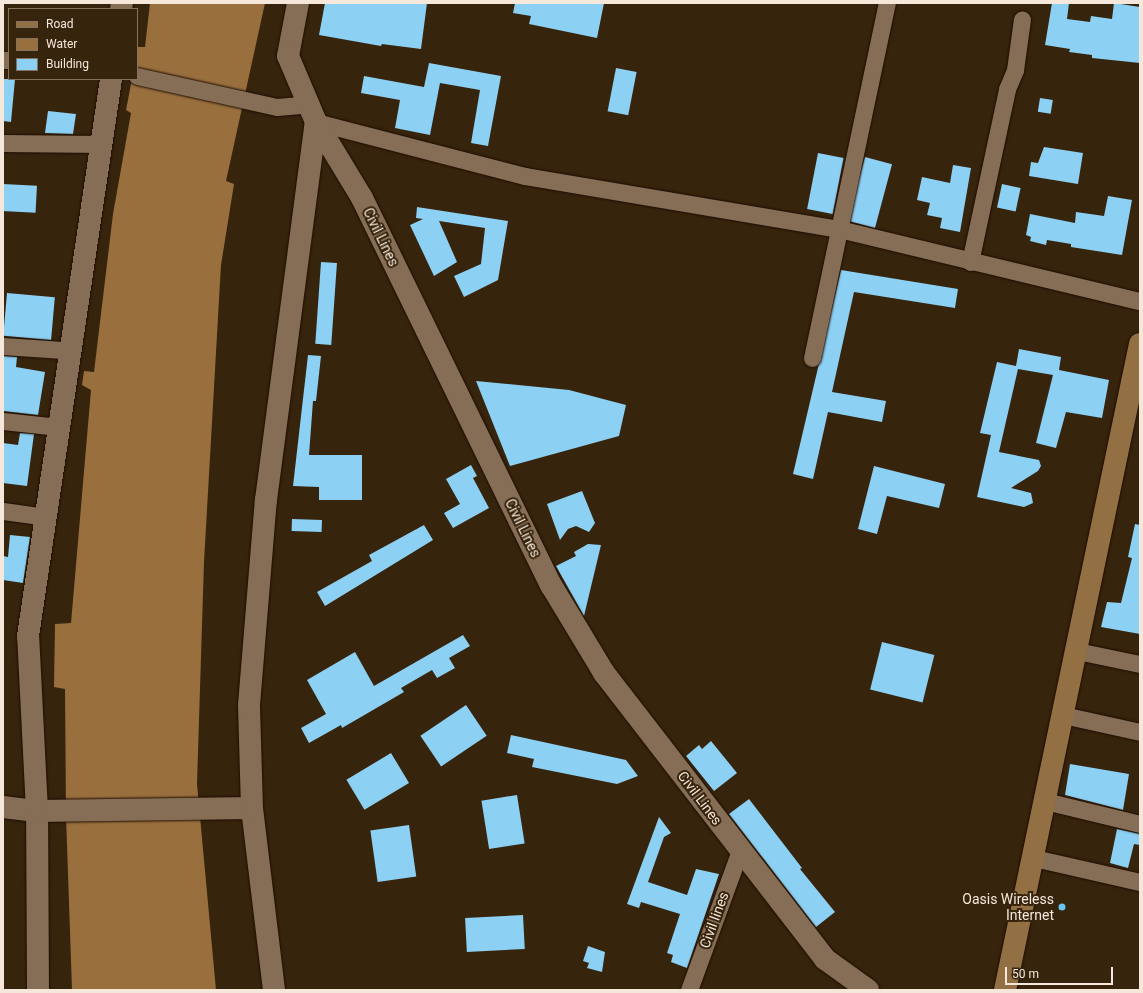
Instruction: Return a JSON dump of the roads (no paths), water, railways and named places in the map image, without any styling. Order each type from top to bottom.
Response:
[{"type":"main road","points":[[1005,990],[1034,858],[1140,344]]},
{"type":"street","name":"Civil Lines","points":[[298,3],[288,56],[313,113],[362,198],[551,585],[604,673],[740,851],[825,959],[868,990]]},
{"type":"street","points":[[812,358],[887,3]]},
{"type":"street","points":[[970,262],[1007,89],[1015,70],[1022,19]]},
{"type":"street","points":[[138,76],[277,107],[313,113],[525,176],[839,229],[970,262],[1140,301]]},
{"type":"street","points":[[38,990],[37,811],[28,636],[111,80]]},
{"type":"street","points":[[274,990],[252,808],[249,705],[266,500],[313,113]]},
{"type":"street","points":[[3,143],[101,144]]},
{"type":"street","points":[[3,346],[63,350]]},
{"type":"street","points":[[3,421],[59,427]]},
{"type":"street","points":[[3,511],[46,517]]},
{"type":"street","points":[[1076,651],[1140,664]]},
{"type":"street","points":[[1063,715],[1140,732]]},
{"type":"street","points":[[1045,801],[1140,824]]},
{"type":"street","points":[[3,807],[37,811],[252,808]]},
{"type":"street","name":"Civil lines","points":[[689,990],[740,851]]},
{"type":"street","points":[[1034,858],[1140,882]]},
{"type":"water","points":[[150,3],[265,3],[226,181],[234,184],[221,265],[204,562],[197,784],[216,990],[72,990],[66,816],[65,689],[54,687],[55,624],[71,623],[91,390],[82,385],[84,371],[94,372],[113,214],[131,113],[126,110],[132,80],[138,80],[138,47],[145,47]]},
{"type":"place","name":"Oasis Wireless Internet","points":[[1062,907]]}]
